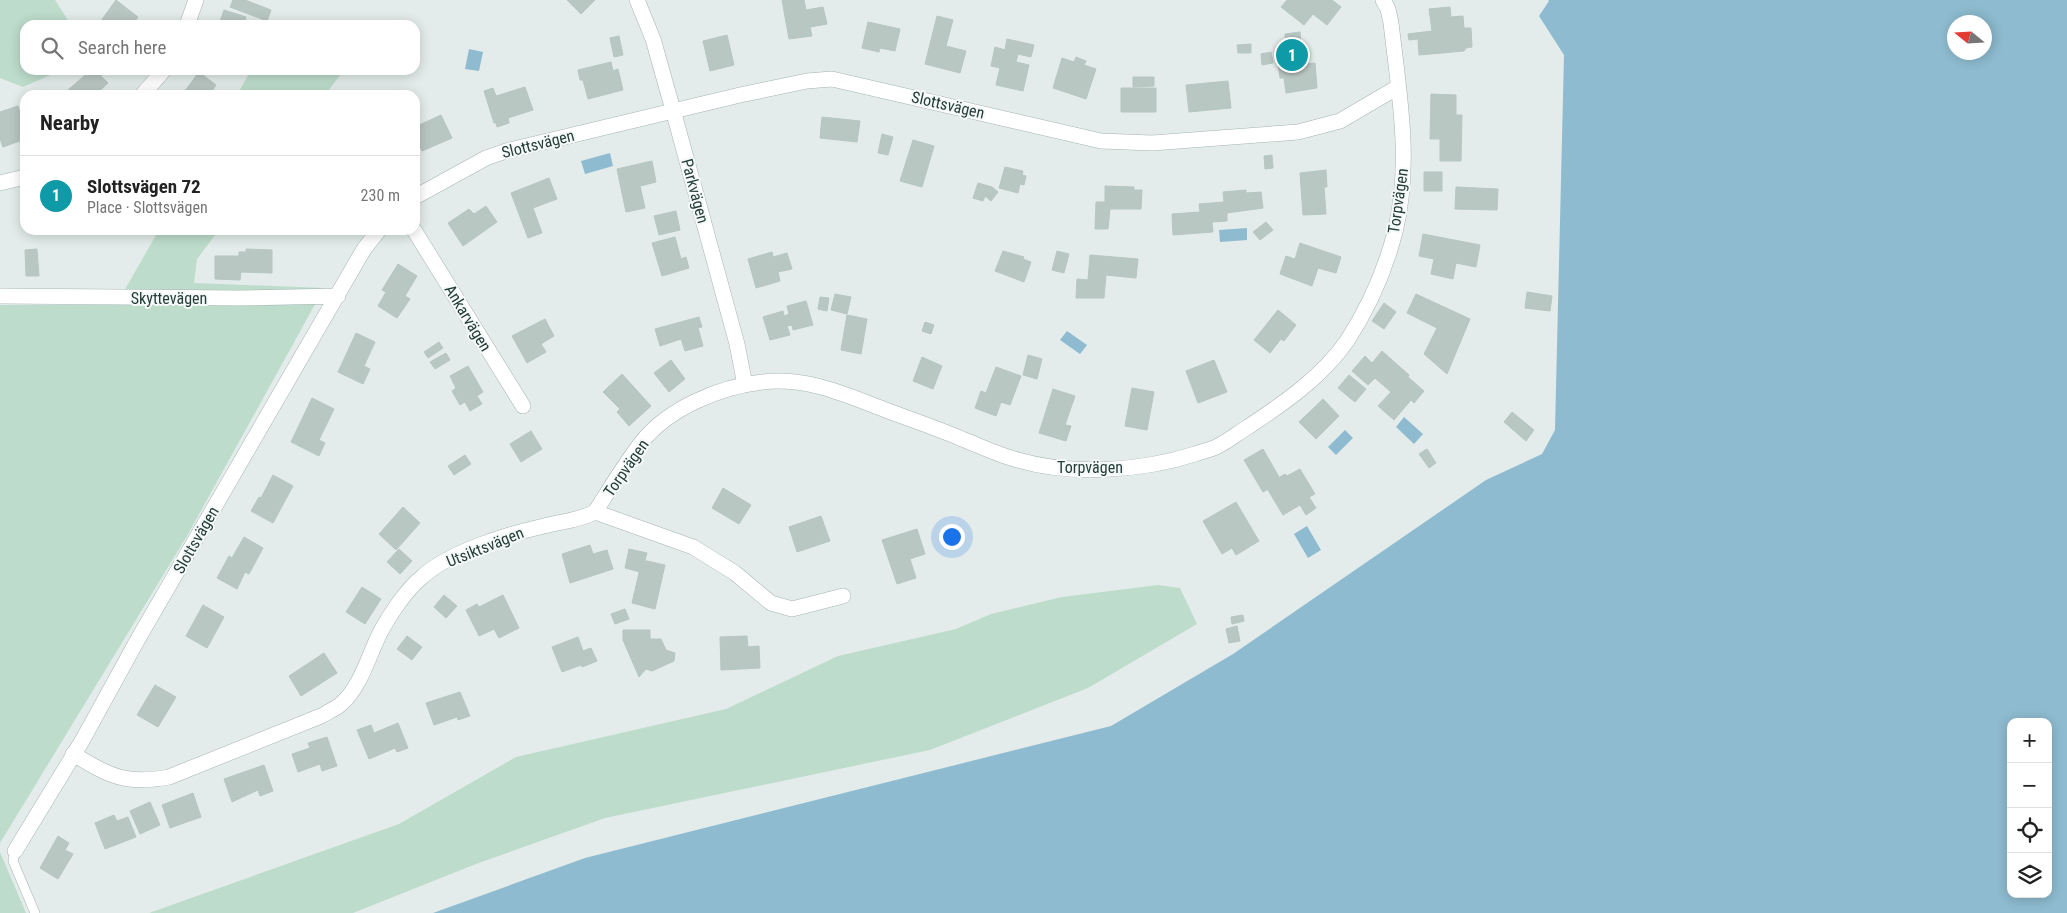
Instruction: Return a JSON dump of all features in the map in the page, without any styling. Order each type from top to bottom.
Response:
[{"type":"street","points":[[188,20],[196,0]]},
{"type":"street","name":"Parkvägen","points":[[637,0],[653,39],[674,110],[737,344],[745,385]]},
{"type":"street","points":[[1382,0],[1388,9],[1391,23],[1398,87]]},
{"type":"street","points":[[146,90],[160,75]]},
{"type":"street","name":"Slottsvägen","points":[[420,194],[486,158],[506,151],[674,110],[807,81],[832,79],[1101,141],[1152,143],[1298,132],[1340,121],[1398,87]]},
{"type":"street","name":"Torpvägen","points":[[594,512],[643,441],[668,417],[693,404],[745,385],[785,380],[809,384],[860,400],[1019,460],[1060,469],[1116,469],[1173,461],[1217,447],[1290,399],[1316,375],[1345,343],[1369,304],[1384,270],[1396,229],[1404,173],[1404,135],[1398,87]]},
{"type":"street","points":[[0,183],[20,178]]},
{"type":"street","name":"Slottsvägen","points":[[15,851],[82,741],[204,525],[364,249],[375,235]]},
{"type":"street","name":"Ankarvägen","points":[[417,235],[522,406]]},
{"type":"street","name":"Skyttevägen","points":[[0,296],[338,296]]},
{"type":"street","points":[[594,512],[693,547],[735,574],[771,603],[792,609],[843,596]]},
{"type":"street","name":"Utsiktsvägen","points":[[73,754],[104,772],[124,780],[148,781],[169,777],[321,716],[342,704],[355,686],[382,629],[422,576],[453,557],[485,544],[518,532],[582,519],[594,512]]},
{"type":"lane","points":[[15,851],[13,861],[35,913]]},
{"type":"green space","points":[[0,0],[55,0],[68,20],[20,20],[20,75],[51,75],[23,87],[0,78]]},
{"type":"green space","points":[[248,75],[340,75],[329,90],[240,90]]},
{"type":"green space","points":[[156,235],[215,235],[197,259],[194,283],[324,288],[187,536],[0,843],[0,305],[116,305]]},
{"type":"green space","points":[[1158,585],[1180,588],[1197,624],[1088,688],[930,750],[605,818],[476,864],[353,913],[149,913],[399,824],[516,757],[726,709],[838,656],[956,629],[991,614],[1062,597]]},
{"type":"green space","points":[[0,852],[26,913],[0,913]]},
{"type":"water","points":[[1548,0],[2067,0],[2067,913],[433,913],[585,858],[1111,726],[1233,654],[1486,480],[1542,454],[1555,430],[1564,55],[1539,16]]},
{"type":"water","points":[[469,49],[483,52],[479,71],[465,69]]},
{"type":"water","points":[[610,153],[613,166],[585,174],[581,161]]},
{"type":"water","points":[[1247,228],[1247,240],[1220,242],[1219,230]]},
{"type":"water","points":[[1067,331],[1087,345],[1080,354],[1060,340]]},
{"type":"water","points":[[1404,417],[1423,434],[1414,444],[1396,427]]},
{"type":"water","points":[[1345,430],[1353,438],[1336,455],[1328,447]]},
{"type":"water","points":[[1307,526],[1321,550],[1308,558],[1294,534]]},
{"type":"building","points":[[116,0],[138,17],[136,20],[102,20]]},
{"type":"building","points":[[233,0],[245,0],[271,10],[267,20],[264,20],[230,7]]},
{"type":"building","points":[[567,0],[595,0],[581,14]]},
{"type":"building","points":[[782,0],[804,0],[806,10],[823,7],[827,24],[810,27],[812,36],[789,39]]},
{"type":"building","points":[[1287,0],[1332,0],[1341,7],[1327,25],[1313,14],[1304,25],[1281,7]]},
{"type":"building","points":[[1450,7],[1451,17],[1463,16],[1464,28],[1471,28],[1472,47],[1466,48],[1464,51],[1419,55],[1418,39],[1409,40],[1408,34],[1432,31],[1429,9]]},
{"type":"building","points":[[224,10],[246,17],[245,20],[221,20]]},
{"type":"building","points":[[937,16],[953,20],[946,46],[966,51],[960,73],[925,64]]},
{"type":"building","points":[[868,22],[900,29],[895,51],[880,48],[879,52],[862,48]]},
{"type":"building","points":[[1300,32],[1301,45],[1306,44],[1308,64],[1315,63],[1317,88],[1286,93],[1284,78],[1280,78],[1276,47],[1286,46],[1285,34]]},
{"type":"building","points":[[727,35],[734,65],[710,71],[703,41]]},
{"type":"building","points":[[619,36],[623,55],[614,57],[610,38]]},
{"type":"building","points":[[1007,39],[1034,45],[1031,57],[1018,54],[1016,62],[1029,65],[1023,91],[996,85],[1000,68],[991,66],[995,47],[1005,50]]},
{"type":"building","points":[[1251,44],[1251,53],[1238,53],[1237,45]]},
{"type":"building","points":[[1271,52],[1273,63],[1262,65],[1261,54]]},
{"type":"building","points":[[1076,57],[1086,61],[1084,65],[1096,69],[1086,99],[1053,88],[1062,58],[1074,62]]},
{"type":"building","points":[[611,62],[613,71],[618,69],[623,90],[588,99],[578,70]]},
{"type":"building","points":[[85,75],[100,75],[108,83],[100,90],[68,90]]},
{"type":"building","points":[[197,75],[203,75],[216,85],[212,90],[186,90]]},
{"type":"building","points":[[1133,77],[1154,77],[1154,86],[1133,87]]},
{"type":"building","points":[[1228,81],[1231,108],[1189,112],[1186,85]]},
{"type":"building","points":[[525,87],[533,110],[508,118],[509,123],[497,127],[484,91],[493,88],[496,96]]},
{"type":"building","points":[[1121,88],[1156,88],[1156,112],[1121,112]]},
{"type":"building","points":[[1431,94],[1456,95],[1456,115],[1462,115],[1461,161],[1440,161],[1440,139],[1430,139]]},
{"type":"building","points":[[18,106],[20,112],[20,141],[3,147],[0,139],[0,112]]},
{"type":"building","points":[[441,115],[452,138],[422,151],[420,147],[420,125]]},
{"type":"building","points":[[822,117],[860,121],[857,142],[820,138]]},
{"type":"building","points":[[882,134],[893,137],[888,155],[878,153]]},
{"type":"building","points":[[913,140],[934,146],[922,187],[900,181]]},
{"type":"building","points":[[1272,155],[1273,168],[1265,169],[1264,156]]},
{"type":"building","points":[[652,161],[656,182],[640,186],[645,208],[626,212],[617,169]]},
{"type":"building","points":[[1005,167],[1023,171],[1022,175],[1026,176],[1024,185],[1020,184],[1018,193],[999,188]]},
{"type":"building","points":[[1326,170],[1327,187],[1324,187],[1326,214],[1303,215],[1300,173]]},
{"type":"building","points":[[1424,172],[1442,172],[1442,191],[1424,191]]},
{"type":"building","points":[[549,178],[557,199],[533,208],[542,233],[528,238],[511,193]]},
{"type":"building","points":[[978,183],[992,187],[998,192],[991,201],[985,196],[983,201],[973,198]]},
{"type":"building","points":[[1105,186],[1134,187],[1134,190],[1142,190],[1141,209],[1110,209],[1108,229],[1095,229],[1096,202],[1105,202]]},
{"type":"building","points":[[1456,187],[1498,189],[1497,210],[1455,209]]},
{"type":"building","points":[[1246,190],[1246,193],[1261,192],[1263,208],[1227,213],[1227,221],[1212,222],[1213,232],[1173,235],[1172,214],[1200,212],[1199,204],[1224,202],[1223,192]]},
{"type":"building","points":[[486,206],[497,222],[463,246],[448,223],[469,209],[474,214]]},
{"type":"building","points":[[676,211],[680,230],[659,235],[654,216]]},
{"type":"building","points":[[1266,222],[1273,230],[1260,240],[1253,232]]},
{"type":"building","points":[[1423,234],[1480,245],[1476,267],[1456,263],[1453,279],[1431,274],[1434,259],[1419,256]]},
{"type":"building","points":[[675,237],[681,259],[686,257],[689,268],[662,276],[652,243]]},
{"type":"building","points":[[1300,243],[1341,257],[1336,273],[1318,268],[1312,286],[1280,274],[1286,256],[1295,259]]},
{"type":"building","points":[[37,249],[39,276],[26,276],[25,250]]},
{"type":"building","points":[[246,249],[272,250],[272,273],[241,272],[240,280],[215,279],[215,256],[239,256],[239,252],[246,252]]},
{"type":"building","points":[[1003,251],[1024,257],[1023,259],[1031,262],[1024,282],[995,271]]},
{"type":"building","points":[[1057,251],[1069,254],[1064,273],[1052,270]]},
{"type":"building","points":[[772,252],[773,257],[787,253],[792,269],[778,272],[780,281],[756,288],[748,259]]},
{"type":"building","points":[[1090,255],[1138,259],[1136,278],[1106,275],[1104,298],[1076,298],[1077,279],[1088,280]]},
{"type":"building","points":[[398,264],[417,276],[405,296],[410,299],[397,318],[378,306],[386,292],[382,290]]},
{"type":"building","points":[[1527,292],[1552,296],[1550,311],[1525,308]]},
{"type":"building","points":[[835,294],[851,297],[847,314],[831,310]]},
{"type":"building","points":[[1416,294],[1470,319],[1447,374],[1424,354],[1437,328],[1407,313]]},
{"type":"building","points":[[820,297],[829,298],[827,311],[818,309]]},
{"type":"building","points":[[806,301],[813,325],[793,330],[792,325],[787,326],[790,335],[770,340],[763,317],[783,311],[784,316],[789,314],[787,306]]},
{"type":"building","points":[[1384,303],[1396,312],[1384,329],[1372,321]]},
{"type":"building","points":[[1278,310],[1296,325],[1284,341],[1281,339],[1270,353],[1254,340]]},
{"type":"building","points":[[847,315],[867,319],[861,354],[841,350]]},
{"type":"building","points":[[699,317],[702,327],[698,328],[703,346],[685,351],[681,339],[660,346],[655,329]]},
{"type":"building","points":[[545,319],[554,336],[541,344],[546,352],[527,363],[512,336]]},
{"type":"building","points":[[925,322],[934,325],[931,334],[922,331]]},
{"type":"building","points":[[356,333],[375,342],[364,366],[370,369],[363,384],[338,372]]},
{"type":"building","points":[[439,342],[443,348],[428,358],[424,352]]},
{"type":"building","points":[[1382,351],[1424,391],[1414,403],[1411,400],[1394,420],[1378,406],[1391,392],[1375,378],[1368,385],[1352,371],[1365,356],[1372,363]]},
{"type":"building","points":[[446,353],[450,360],[435,369],[430,362]]},
{"type":"building","points":[[1028,355],[1042,359],[1037,379],[1023,375]]},
{"type":"building","points":[[922,357],[942,366],[933,389],[913,381]]},
{"type":"building","points":[[671,360],[685,379],[669,392],[654,373]]},
{"type":"building","points":[[1214,360],[1227,392],[1198,403],[1186,371]]},
{"type":"building","points":[[468,366],[483,392],[477,396],[482,404],[470,411],[465,402],[460,405],[452,391],[456,388],[450,376]]},
{"type":"building","points":[[996,367],[1021,376],[1010,405],[1001,402],[996,416],[975,408],[981,391],[986,393]]},
{"type":"building","points":[[622,374],[651,406],[629,426],[617,412],[620,409],[603,392]]},
{"type":"building","points":[[1349,375],[1366,389],[1355,402],[1338,388]]},
{"type":"building","points":[[1132,388],[1154,392],[1147,430],[1125,426]]},
{"type":"building","points":[[1053,389],[1075,396],[1065,425],[1071,426],[1066,441],[1039,433]]},
{"type":"building","points":[[312,398],[334,409],[319,440],[325,443],[319,456],[291,442]]},
{"type":"building","points":[[1323,399],[1339,416],[1316,439],[1299,422]]},
{"type":"building","points":[[1512,412],[1534,430],[1526,441],[1504,422]]},
{"type":"building","points":[[531,431],[542,449],[521,462],[510,444]]},
{"type":"building","points":[[1263,449],[1279,477],[1273,481],[1276,485],[1263,492],[1244,460]]},
{"type":"building","points":[[1427,449],[1436,463],[1429,468],[1419,454]]},
{"type":"building","points":[[465,455],[471,464],[454,475],[448,466]]},
{"type":"building","points":[[1300,469],[1315,494],[1309,497],[1316,508],[1306,515],[1300,505],[1283,515],[1268,490],[1276,485],[1273,481],[1285,474],[1287,476]]},
{"type":"building","points":[[273,475],[293,486],[273,523],[251,511],[259,497],[261,498]]},
{"type":"building","points":[[723,488],[751,505],[739,524],[712,508]]},
{"type":"building","points":[[1236,502],[1259,541],[1236,555],[1232,548],[1222,554],[1203,521]]},
{"type":"building","points":[[403,507],[420,523],[396,550],[379,534]]},
{"type":"building","points":[[821,516],[830,541],[797,552],[789,527]]},
{"type":"building","points":[[917,529],[925,554],[910,559],[916,578],[897,584],[882,540]]},
{"type":"building","points":[[244,537],[263,548],[249,574],[245,572],[237,589],[217,578],[229,556],[232,558]]},
{"type":"building","points":[[590,545],[593,554],[607,550],[613,569],[570,583],[562,554]]},
{"type":"building","points":[[399,549],[412,561],[400,574],[387,562]]},
{"type":"building","points":[[629,549],[647,553],[645,560],[642,560],[640,572],[625,568]]},
{"type":"building","points":[[642,560],[665,565],[655,609],[632,603]]},
{"type":"building","points":[[362,587],[381,599],[365,624],[346,612]]},
{"type":"building","points":[[444,595],[457,606],[446,618],[434,607]]},
{"type":"building","points":[[503,595],[519,628],[499,638],[494,629],[479,636],[466,610],[477,604],[479,607]]},
{"type":"building","points":[[203,605],[224,617],[207,648],[186,636]]},
{"type":"building","points":[[625,609],[629,619],[615,624],[611,614]]},
{"type":"building","points":[[1243,615],[1244,621],[1232,624],[1231,617]]},
{"type":"building","points":[[1237,626],[1240,641],[1229,643],[1226,629]]},
{"type":"building","points":[[623,630],[650,630],[650,639],[661,639],[666,650],[675,653],[674,661],[652,671],[646,669],[639,677],[623,640]]},
{"type":"building","points":[[407,636],[422,647],[412,660],[397,649]]},
{"type":"building","points":[[747,636],[748,647],[759,646],[760,668],[721,670],[720,637]]},
{"type":"building","points":[[578,637],[583,651],[591,648],[597,661],[562,672],[552,647]]},
{"type":"building","points":[[324,653],[337,673],[301,696],[289,676]]},
{"type":"building","points":[[155,685],[176,697],[158,727],[137,715]]},
{"type":"building","points":[[460,692],[470,716],[458,720],[457,717],[434,725],[426,703]]},
{"type":"building","points":[[398,723],[408,748],[397,752],[395,748],[369,759],[357,730],[371,725],[374,733]]},
{"type":"building","points":[[327,737],[337,766],[322,771],[320,764],[298,772],[292,754],[310,748],[308,743]]},
{"type":"building","points":[[264,765],[273,791],[260,796],[258,790],[232,802],[224,779]]},
{"type":"building","points":[[193,793],[201,817],[170,828],[162,805]]},
{"type":"building","points":[[150,802],[160,825],[140,834],[130,811]]},
{"type":"building","points":[[114,815],[117,821],[128,817],[136,837],[105,849],[95,823]]},
{"type":"building","points":[[58,836],[69,843],[65,850],[73,854],[58,879],[40,868]]},
{"type":"place","name":"Slottsvägen 72","points":[[1292,55]]}]
